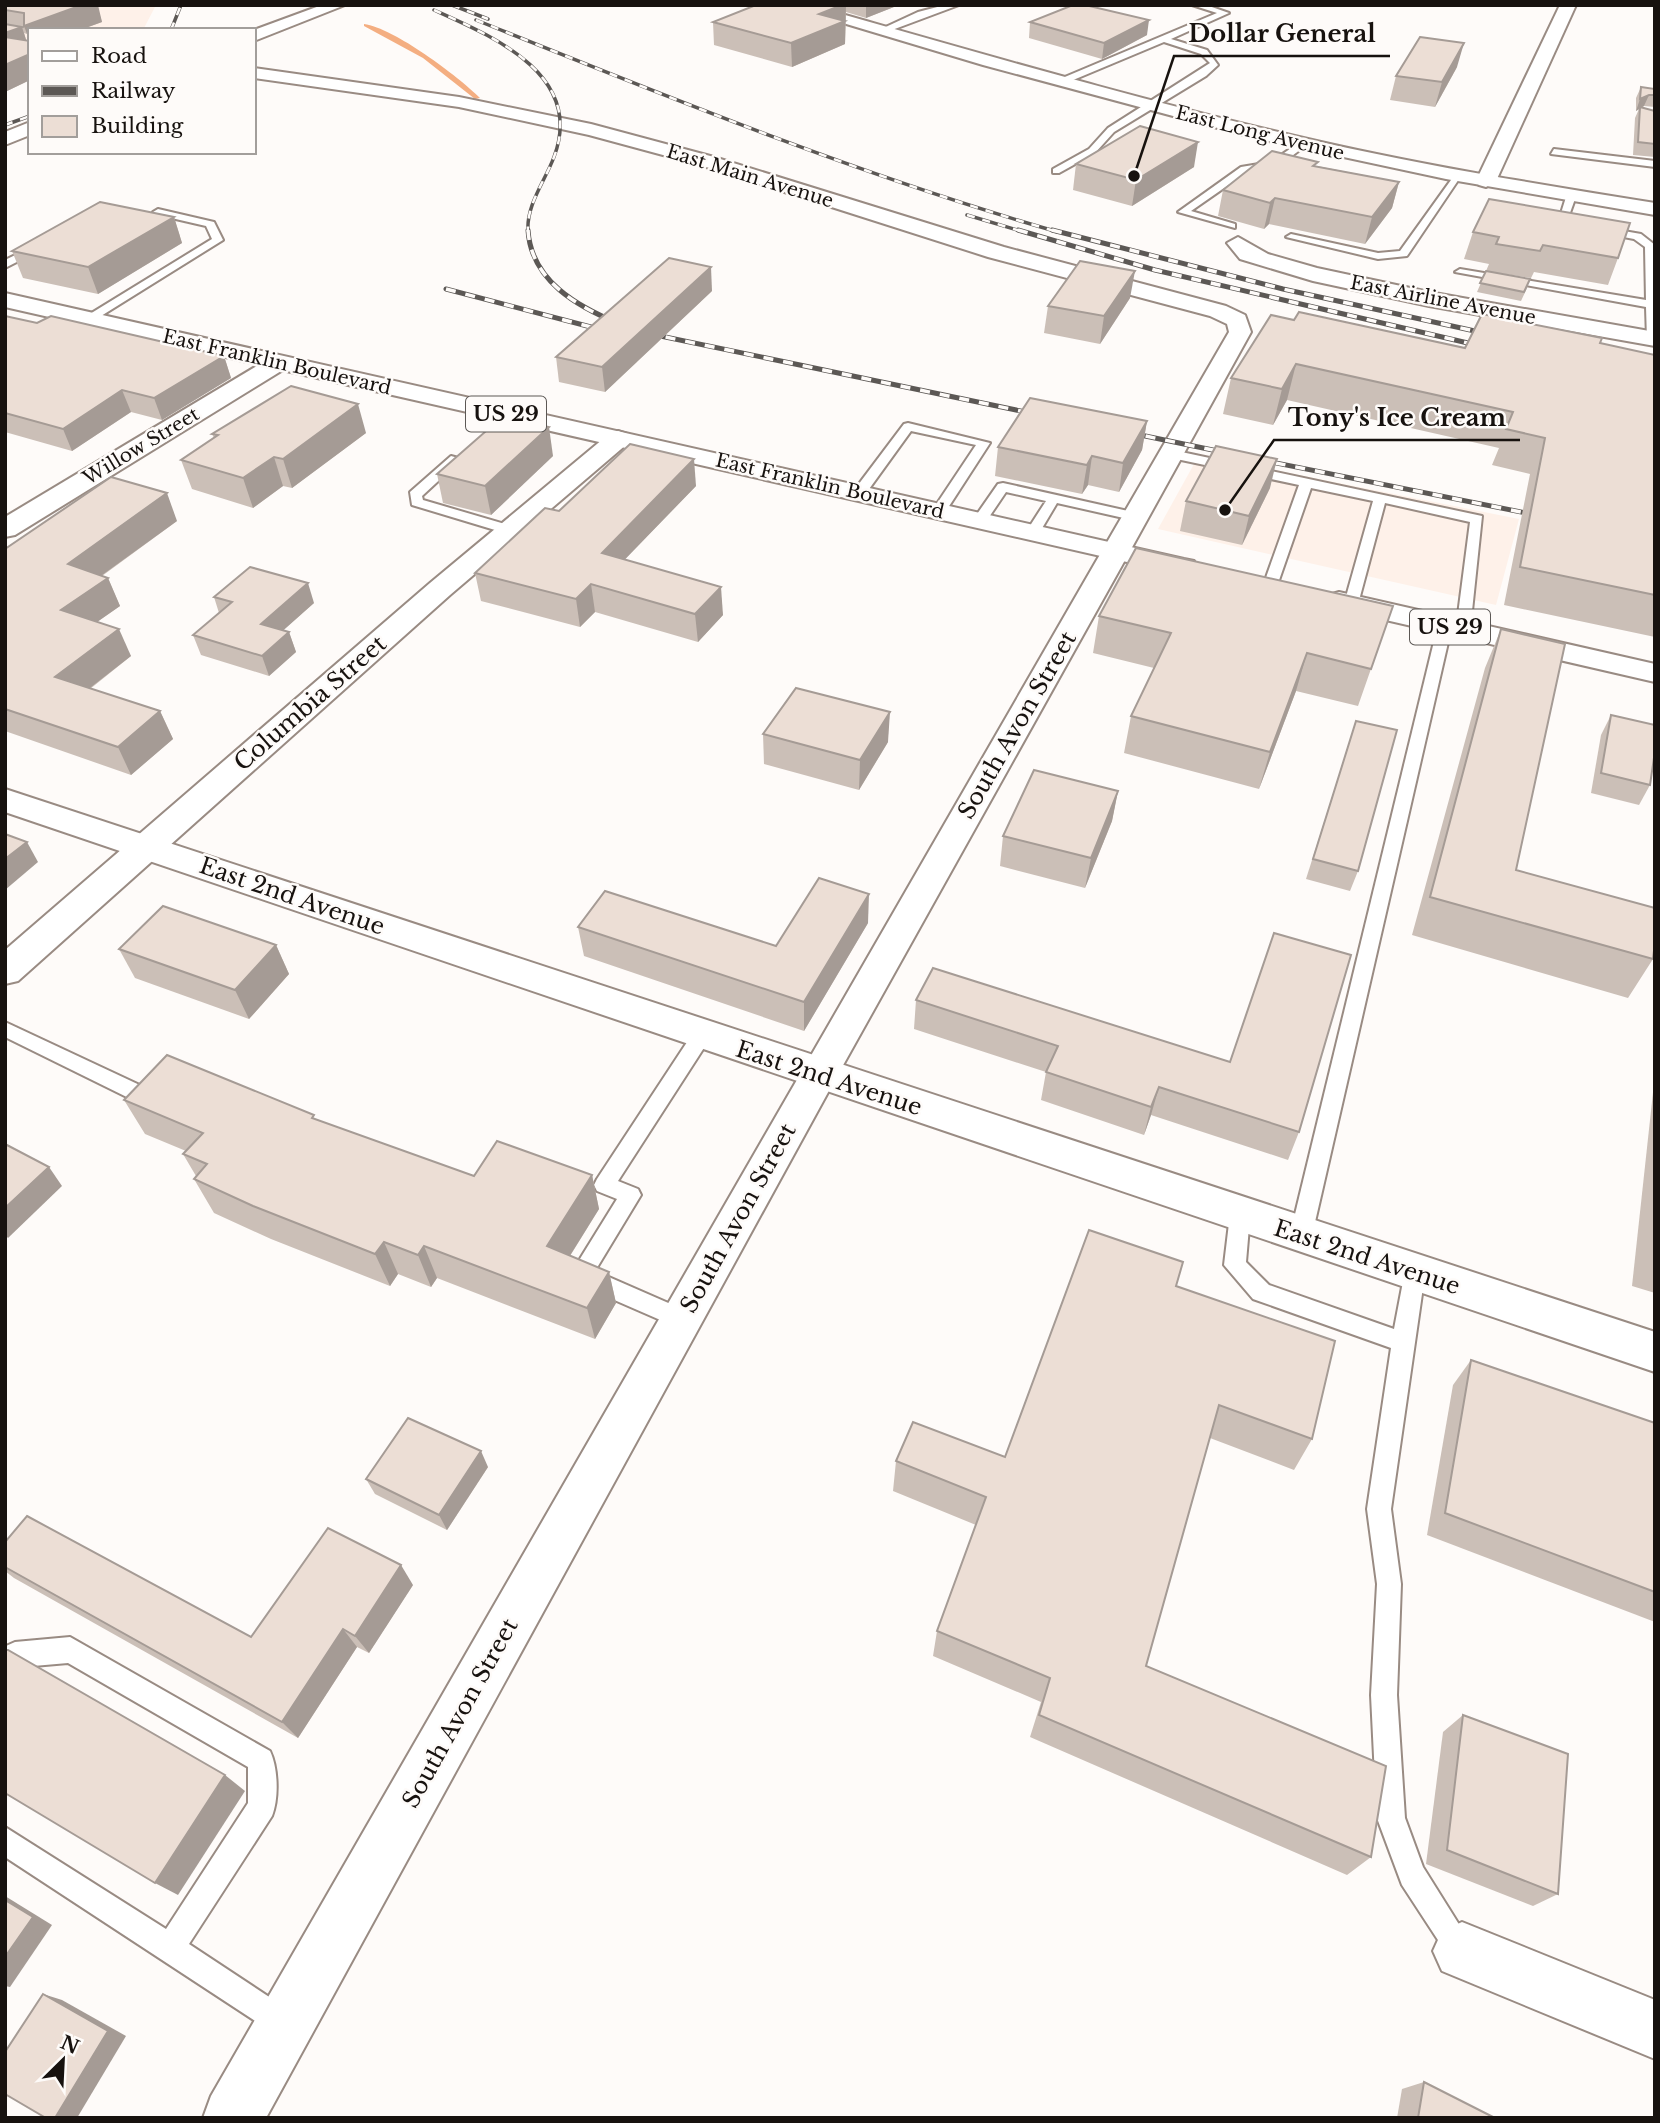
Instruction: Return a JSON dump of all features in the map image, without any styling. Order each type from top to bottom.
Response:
[{"type":"street","points":[[256,35],[337,5]]},
{"type":"street","name":"East Long Avenue","points":[[791,5],[1149,105],[1303,144],[1456,176],[1655,209]]},
{"type":"street","points":[[1486,181],[1568,5]]},
{"type":"street","name":"East Main Avenue","points":[[256,74],[459,102],[592,130],[707,161],[996,252],[1218,311],[1237,320]]},
{"type":"street","points":[[5,139],[28,129]]},
{"type":"street","name":"East Airline Avenue","points":[[1235,234],[1248,254],[1312,274],[1429,299],[1654,339]]},
{"type":"street","name":"East Franklin Boulevard","points":[[5,300],[278,363],[499,421],[618,439],[1033,532],[1126,534],[1207,572]]},
{"type":"street","name":"South Avon Street","points":[[233,2118],[818,1074],[1172,454],[1240,332],[1237,320]]},
{"type":"street","name":"Willow Street","points":[[5,529],[278,363]]},
{"type":"street","name":"Columbia Street","points":[[5,971],[618,439]]},
{"type":"street","name":"US 29","points":[[1281,588],[1655,673]]},
{"type":"street","name":"East 2nd Avenue","points":[[5,800],[1655,1352]]},
{"type":"street","points":[[1462,1951],[1655,2030]]},
{"type":"lane","points":[[881,30],[921,14],[955,5]]},
{"type":"lane","points":[[1063,81],[1225,13],[1196,5]]},
{"type":"lane","points":[[1056,171],[1092,151],[1111,130],[1202,74],[1215,62],[1204,52],[1164,39]]},
{"type":"lane","points":[[1111,130],[1124,134]]},
{"type":"lane","points":[[1235,234],[1183,212],[1244,169],[1280,167],[1303,144]]},
{"type":"lane","points":[[1554,152],[1655,164]]},
{"type":"lane","points":[[1291,237],[1378,256],[1403,254],[1456,176]]},
{"type":"lane","points":[[1571,196],[1555,223],[1573,226]]},
{"type":"lane","points":[[89,319],[218,240],[210,224],[158,212]]},
{"type":"lane","points":[[1586,228],[1637,236],[1650,246],[1654,339]]},
{"type":"lane","points":[[5,265],[53,239]]},
{"type":"lane","points":[[1460,272],[1651,304]]},
{"type":"lane","points":[[859,493],[908,427],[984,443],[939,511]]},
{"type":"lane","points":[[465,451],[415,495],[416,502],[510,530]]},
{"type":"lane","points":[[1172,454],[1477,519],[1454,627],[1301,1235]]},
{"type":"lane","points":[[1281,588],[1306,483]]},
{"type":"lane","points":[[980,520],[1003,487],[1054,498],[1126,534]]},
{"type":"lane","points":[[1033,532],[1054,498]]},
{"type":"lane","points":[[1351,604],[1380,499]]},
{"type":"lane","points":[[5,1029],[154,1101]]},
{"type":"lane","points":[[681,1319],[581,1275],[631,1195],[604,1185],[702,1035]]},
{"type":"lane","points":[[1241,1214],[1235,1265],[1261,1292],[1403,1342]]},
{"type":"lane","points":[[1415,1273],[1379,1509],[1389,1584],[1384,1695],[1391,1818],[1412,1875],[1462,1951]]},
{"type":"lane","points":[[5,1668],[15,1655],[70,1650],[261,1760],[261,1806],[170,1948]]},
{"type":"lane","points":[[5,1841],[285,2025]]},
{"type":"shaded area","points":[[5,5],[156,5],[144,28],[28,28],[28,45]]},
{"type":"shaded area","points":[[1199,455],[1519,519],[1496,605],[1158,529]]},
{"type":"building","points":[[5,5],[82,5],[24,26],[24,13],[5,10]]},
{"type":"building","points":[[756,5],[842,5],[819,14],[845,21],[791,43],[713,22]]},
{"type":"building","points":[[1073,5],[1085,5],[1149,20],[1104,43],[1030,22]]},
{"type":"building","points":[[5,24],[22,27],[5,33]]},
{"type":"building","points":[[5,37],[28,41],[28,55],[5,65]]},
{"type":"building","points":[[1420,37],[1464,43],[1442,82],[1396,76]]},
{"type":"building","points":[[1641,87],[1655,89],[1655,95],[1640,99]]},
{"type":"building","points":[[1640,107],[1655,111],[1655,144],[1638,142]]},
{"type":"building","points":[[1140,126],[1198,142],[1136,180],[1076,164]]},
{"type":"building","points":[[1272,151],[1318,162],[1313,166],[1399,182],[1372,217],[1275,198],[1270,203],[1223,190]]},
{"type":"building","points":[[1489,199],[1630,223],[1618,258],[1543,245],[1540,251],[1496,244],[1499,237],[1473,232]]},
{"type":"building","points":[[100,202],[174,217],[88,267],[12,251]]},
{"type":"building","points":[[669,258],[711,267],[602,367],[556,357]]},
{"type":"building","points":[[1080,261],[1135,271],[1104,316],[1048,306]]},
{"type":"building","points":[[1486,271],[1530,279],[1524,292],[1480,283]]},
{"type":"building","points":[[1299,312],[1465,348],[1482,314],[1602,338],[1600,343],[1655,355],[1655,595],[1520,567],[1545,438],[1506,429],[1513,412],[1296,364],[1282,389],[1231,378],[1271,315],[1294,320]]},
{"type":"building","points":[[5,316],[37,323],[51,316],[224,356],[154,398],[122,390],[63,429],[5,413]]},
{"type":"building","points":[[291,386],[358,404],[283,459],[274,457],[243,478],[181,460],[218,435],[212,434]]},
{"type":"building","points":[[1030,398],[1147,421],[1123,463],[1092,456],[1087,465],[998,447]]},
{"type":"building","points":[[502,417],[549,427],[485,486],[437,474]]},
{"type":"building","points":[[630,444],[694,459],[602,553],[721,587],[695,614],[591,584],[576,599],[475,573],[545,508],[559,511]]},
{"type":"building","points":[[1216,446],[1277,459],[1249,516],[1186,501]]},
{"type":"building","points":[[111,477],[167,493],[68,564],[108,578],[61,610],[119,629],[55,677],[160,711],[118,747],[5,709],[5,549]]},
{"type":"building","points":[[1136,548],[1393,606],[1371,669],[1307,653],[1270,752],[1131,716],[1171,633],[1099,616]]},
{"type":"building","points":[[250,567],[308,583],[261,624],[289,632],[262,656],[193,635],[232,602],[214,597]]},
{"type":"building","points":[[1501,629],[1565,644],[1516,870],[1655,908],[1653,959],[1430,897]]},
{"type":"building","points":[[796,688],[890,712],[860,760],[763,734]]},
{"type":"building","points":[[1611,715],[1655,725],[1655,751],[1650,785],[1601,773]]},
{"type":"building","points":[[1356,721],[1397,730],[1358,871],[1313,859]]},
{"type":"building","points":[[1034,770],[1118,791],[1091,858],[1003,836]]},
{"type":"building","points":[[5,834],[27,842],[5,859]]},
{"type":"building","points":[[819,878],[869,894],[804,1002],[578,927],[605,891],[776,946]]},
{"type":"building","points":[[163,906],[276,945],[235,990],[119,949]]},
{"type":"building","points":[[1274,933],[1351,955],[1299,1132],[1159,1087],[1151,1107],[1046,1072],[1058,1046],[916,1000],[933,968],[1230,1062]]},
{"type":"building","points":[[167,1055],[314,1115],[312,1118],[474,1176],[497,1141],[592,1175],[547,1246],[609,1272],[587,1308],[424,1246],[418,1255],[384,1242],[375,1254],[253,1206],[194,1179],[207,1164],[183,1154],[203,1133],[124,1100]]},
{"type":"building","points":[[5,1144],[49,1167],[5,1208]]},
{"type":"building","points":[[1089,1230],[1183,1262],[1176,1286],[1335,1341],[1312,1439],[1219,1405],[1146,1666],[1386,1766],[1371,1857],[1039,1715],[1050,1678],[937,1631],[986,1497],[896,1461],[913,1422],[1005,1457]]},
{"type":"building","points":[[1471,1360],[1655,1423],[1655,1592],[1445,1513]]},
{"type":"building","points":[[408,1418],[481,1451],[439,1515],[366,1479]]},
{"type":"building","points":[[27,1516],[251,1637],[328,1528],[401,1565],[355,1636],[343,1629],[282,1722],[5,1567],[5,1542]]},
{"type":"building","points":[[5,1650],[225,1775],[155,1883],[5,1793]]},
{"type":"building","points":[[1463,1715],[1568,1754],[1558,1894],[1447,1850]]},
{"type":"building","points":[[5,1900],[33,1917],[5,1957]]},
{"type":"building","points":[[43,1994],[108,2031],[55,2118],[46,2118],[5,2094],[5,2052]]},
{"type":"building","points":[[1424,2082],[1495,2118],[1418,2118]]},
{"type":"waterway","points":[[366,25],[424,57],[477,98]]},
{"type":"railway","points":[[172,28],[181,5]]},
{"type":"railway","points":[[452,5],[488,19]]},
{"type":"railway","points":[[434,10],[507,47],[528,63],[545,82],[557,103],[560,128],[554,157],[533,203],[528,230]]},
{"type":"railway","points":[[476,20],[837,160],[910,186],[1058,232]]},
{"type":"railway","points":[[5,125],[28,117]]},
{"type":"railway","points":[[967,215],[1024,232]]},
{"type":"railway","points":[[528,230],[531,248],[547,278],[573,300],[620,324]]},
{"type":"railway","points":[[1018,230],[1155,270],[1485,347]]},
{"type":"railway","points":[[1052,230],[1283,289],[1493,335]]},
{"type":"railway","points":[[446,289],[610,332]]},
{"type":"railway","points":[[646,333],[1040,415]]},
{"type":"railway","points":[[1126,432],[1232,454]]},
{"type":"railway","points":[[1256,459],[1541,516]]},
{"type":"place","name":"Dollar General","points":[[1134,176]]},
{"type":"place","name":"Tony's Ice Cream","points":[[1225,510]]}]
